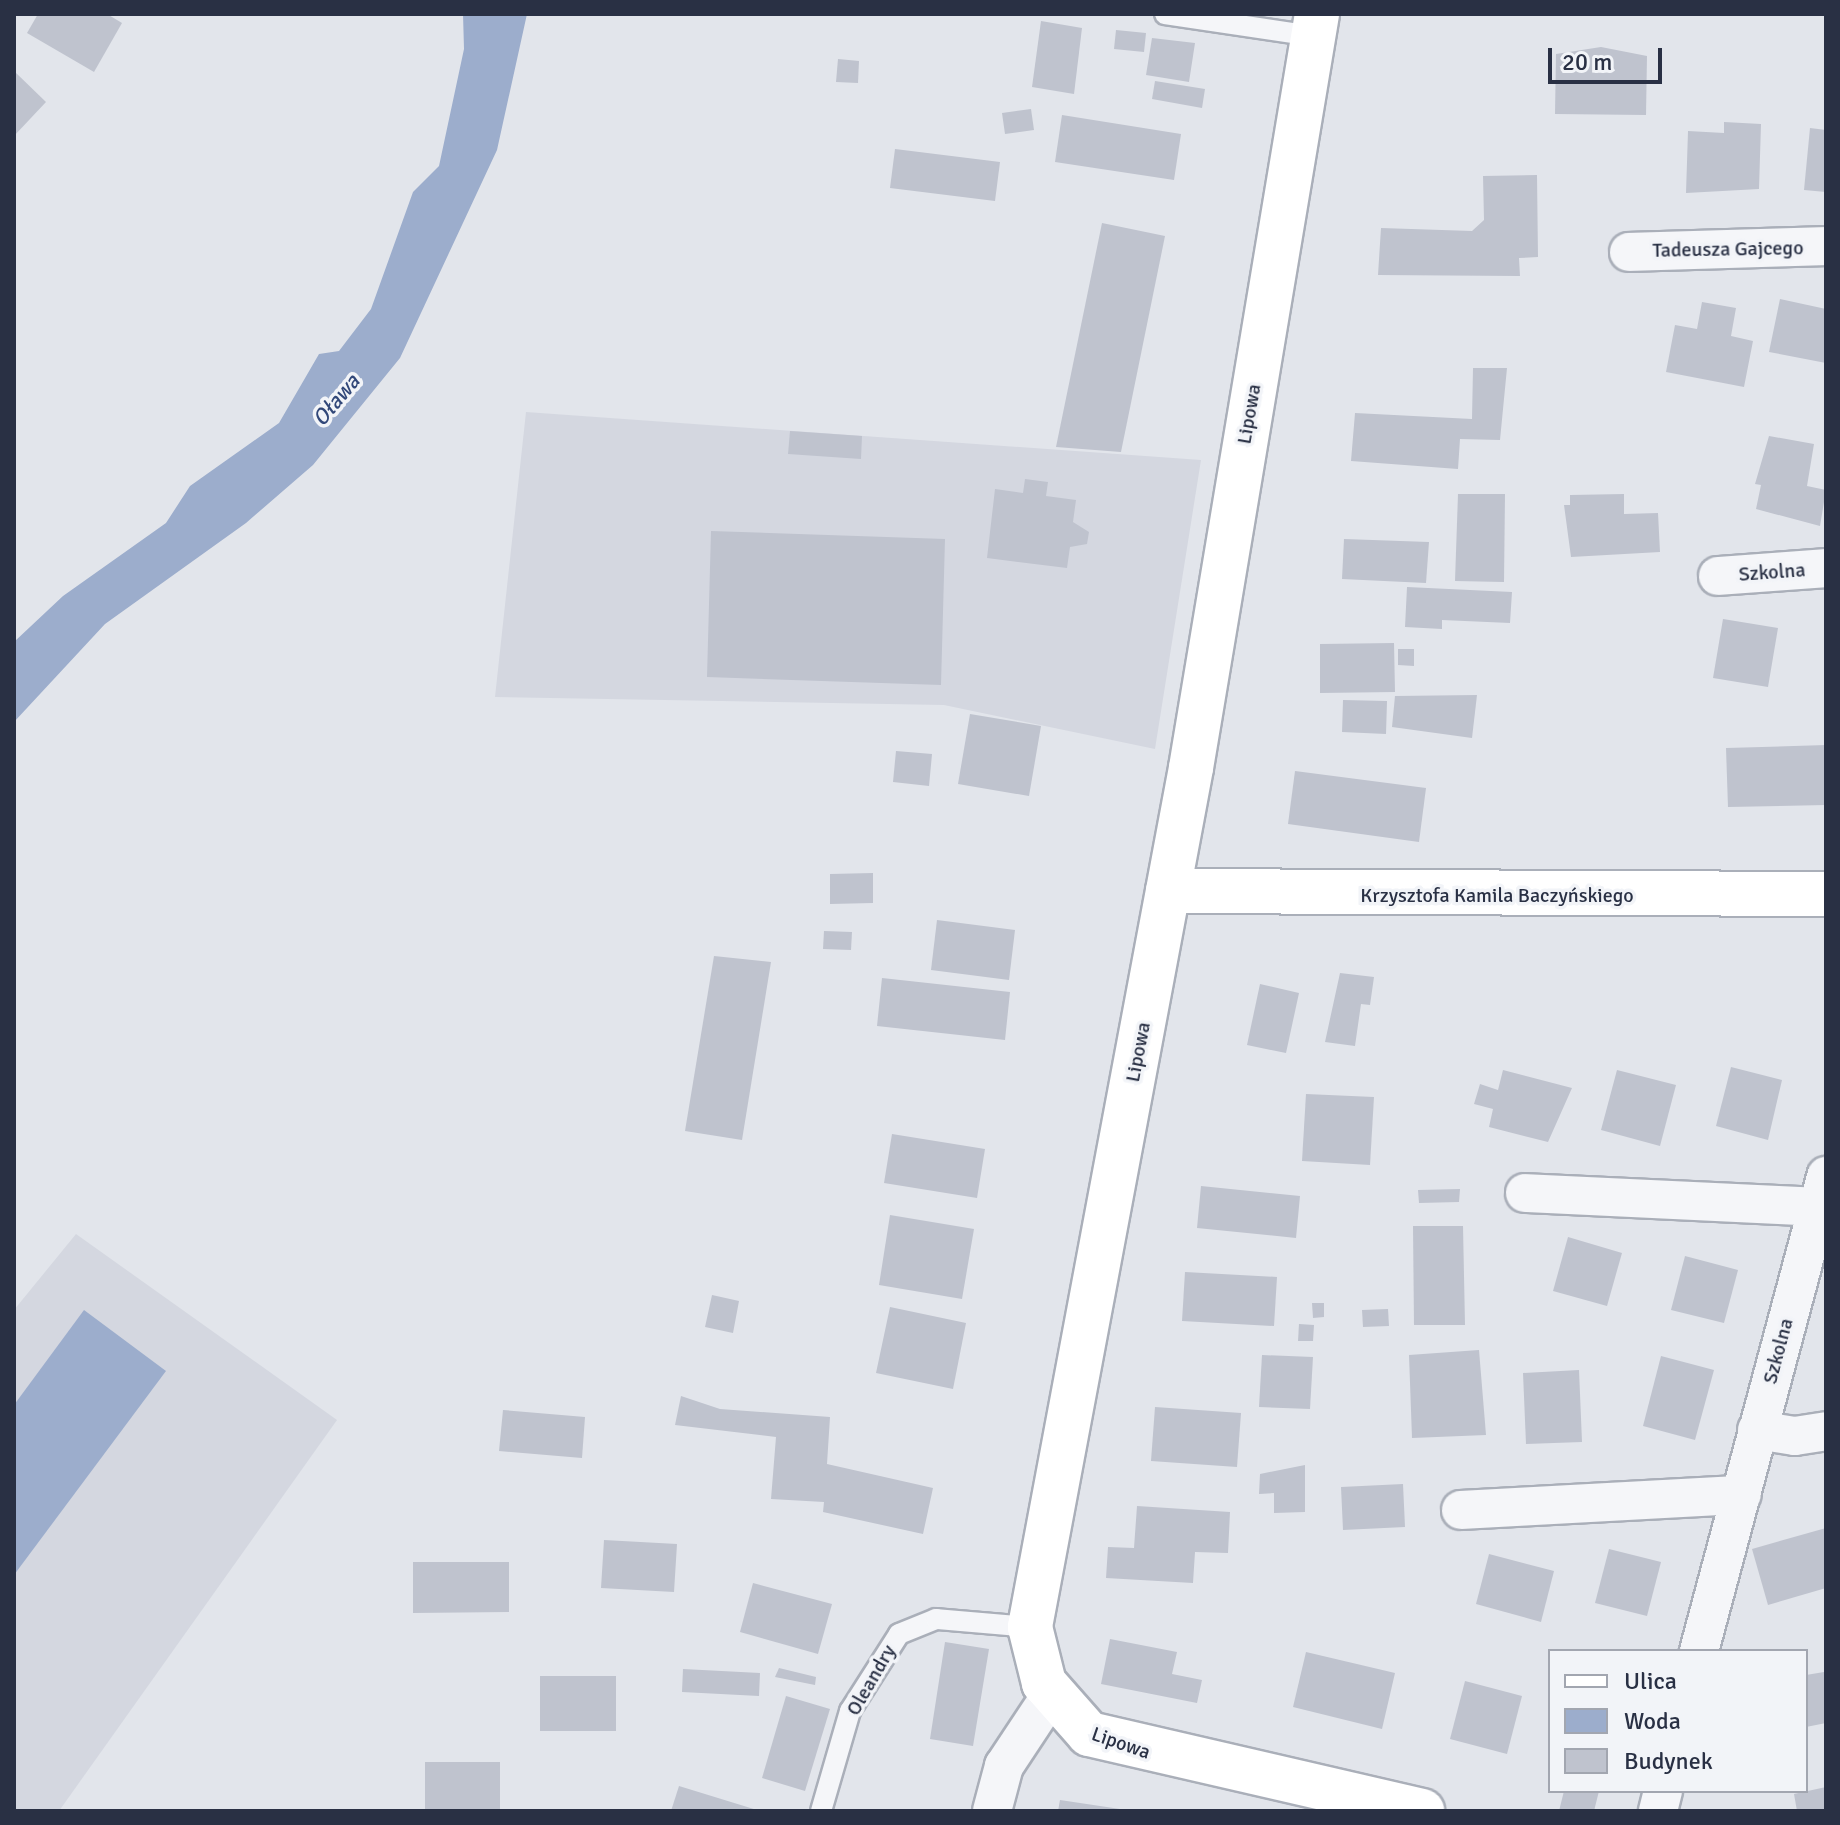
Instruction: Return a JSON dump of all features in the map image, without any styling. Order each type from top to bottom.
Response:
[{"type":"street","name":"Lipowa","points":[[1315,25],[1168,891],[1030,1627],[1051,1695],[1089,1734],[1122,1747],[1422,1811]]},
{"type":"street","name":"Tadeusza Gajcego","points":[[1629,252],[1826,246]]},
{"type":"street","name":"Szkolna","points":[[1718,576],[1826,568]]},
{"type":"street","name":"Krzysztofa Kamila Baczyńskiego","points":[[1168,891],[1826,894]]},
{"type":"street","name":"Szkolna","points":[[1525,1193],[1822,1192],[1700,1649]]},
{"type":"street","points":[[1757,1430],[1795,1436],[1826,1431]]},
{"type":"street","points":[[1461,1510],[1742,1495]]},
{"type":"street","points":[[992,1811],[1004,1766],[1051,1695]]},
{"type":"lane","points":[[1165,14],[1315,25]]},
{"type":"lane","name":"Oleandry","points":[[821,1811],[850,1711],[899,1634],[936,1619],[1030,1627]]},
{"type":"shaded area","points":[[526,412],[1201,460],[1155,749],[944,705],[495,697]]},
{"type":"shaded area","points":[[76,1234],[337,1420],[59,1811],[14,1811],[14,1310]]},
{"type":"water","name":"Oława","points":[[463,14],[527,14],[497,150],[400,358],[313,465],[246,523],[105,624],[14,722],[14,642],[63,596],[166,523],[190,486],[279,423],[319,354],[339,351],[371,309],[413,192],[439,166],[464,49]]},
{"type":"water","points":[[84,1310],[166,1371],[14,1575],[14,1405]]},
{"type":"building","points":[[38,14],[107,14],[122,23],[94,72],[27,33]]},
{"type":"building","points":[[1041,21],[1082,28],[1074,94],[1032,87]]},
{"type":"building","points":[[1116,30],[1146,33],[1144,52],[1114,49]]},
{"type":"building","points":[[1152,38],[1195,43],[1189,82],[1146,75]]},
{"type":"building","points":[[1601,47],[1647,56],[1646,115],[1555,114],[1556,54]]},
{"type":"building","points":[[838,59],[859,61],[858,83],[836,82]]},
{"type":"building","points":[[14,71],[46,102],[14,136]]},
{"type":"building","points":[[1155,81],[1205,89],[1202,108],[1152,99]]},
{"type":"building","points":[[1031,109],[1034,130],[1005,134],[1002,113]]},
{"type":"building","points":[[1062,115],[1181,134],[1174,180],[1055,162]]},
{"type":"building","points":[[1724,122],[1761,124],[1759,189],[1686,193],[1688,131],[1724,133]]},
{"type":"building","points":[[1810,128],[1826,130],[1826,192],[1804,190]]},
{"type":"building","points":[[895,149],[1000,162],[995,201],[890,188]]},
{"type":"building","points":[[1537,175],[1538,257],[1519,258],[1520,276],[1378,275],[1381,228],[1472,231],[1484,220],[1483,176]]},
{"type":"building","points":[[1102,223],[1165,236],[1121,452],[1056,447]]},
{"type":"building","points":[[1780,299],[1826,309],[1826,363],[1769,352]]},
{"type":"building","points":[[1702,302],[1736,308],[1731,336],[1753,341],[1744,387],[1666,372],[1675,325],[1697,329]]},
{"type":"building","points":[[1473,368],[1507,368],[1500,440],[1460,439],[1458,469],[1351,461],[1355,413],[1472,419]]},
{"type":"building","points":[[790,431],[862,436],[861,459],[788,454]]},
{"type":"building","points":[[1769,436],[1814,444],[1807,486],[1826,490],[1820,526],[1756,509],[1761,485],[1755,484]]},
{"type":"building","points":[[1025,479],[1048,482],[1046,496],[1076,500],[1073,522],[1089,532],[1087,544],[1070,547],[1067,568],[987,558],[995,489],[1023,493]]},
{"type":"building","points":[[1458,494],[1505,494],[1504,582],[1455,581]]},
{"type":"building","points":[[1624,494],[1624,514],[1658,513],[1660,552],[1571,557],[1564,505],[1570,505],[1570,495]]},
{"type":"building","points":[[711,531],[945,539],[941,685],[707,677]]},
{"type":"building","points":[[1344,539],[1429,542],[1426,583],[1342,579]]},
{"type":"building","points":[[1407,587],[1512,592],[1510,623],[1442,620],[1442,629],[1405,627]]},
{"type":"building","points":[[1723,619],[1778,628],[1768,687],[1713,678]]},
{"type":"building","points":[[1394,643],[1395,692],[1320,693],[1320,644]]},
{"type":"building","points":[[1398,649],[1414,649],[1414,666],[1398,665]]},
{"type":"building","points":[[1477,695],[1472,738],[1392,727],[1395,696]]},
{"type":"building","points":[[1343,700],[1387,701],[1386,734],[1342,732]]},
{"type":"building","points":[[970,714],[1041,726],[1029,796],[958,784]]},
{"type":"building","points":[[1826,745],[1826,805],[1728,807],[1726,748]]},
{"type":"building","points":[[896,751],[932,754],[929,786],[893,782]]},
{"type":"building","points":[[1295,771],[1426,788],[1419,842],[1288,824]]},
{"type":"building","points":[[873,873],[873,903],[830,904],[830,874]]},
{"type":"building","points":[[937,920],[1015,930],[1009,980],[931,970]]},
{"type":"building","points":[[824,931],[852,932],[851,950],[823,949]]},
{"type":"building","points":[[714,956],[771,962],[742,1140],[685,1131]]},
{"type":"building","points":[[1340,973],[1374,977],[1370,1005],[1361,1004],[1355,1046],[1325,1042]]},
{"type":"building","points":[[882,978],[1010,992],[1005,1040],[877,1026]]},
{"type":"building","points":[[1260,984],[1299,993],[1286,1053],[1247,1045]]},
{"type":"building","points":[[1731,1067],[1782,1080],[1768,1140],[1716,1126]]},
{"type":"building","points":[[1503,1070],[1572,1088],[1548,1142],[1489,1127],[1493,1109],[1474,1104],[1480,1084],[1498,1090]]},
{"type":"building","points":[[1617,1070],[1676,1085],[1660,1146],[1601,1130]]},
{"type":"building","points":[[1306,1094],[1374,1097],[1370,1165],[1302,1161]]},
{"type":"building","points":[[892,1134],[985,1149],[977,1198],[884,1183]]},
{"type":"building","points":[[1201,1186],[1300,1196],[1296,1238],[1197,1228]]},
{"type":"building","points":[[1460,1189],[1459,1202],[1419,1203],[1418,1190]]},
{"type":"building","points":[[890,1215],[974,1229],[962,1299],[879,1285]]},
{"type":"building","points":[[1413,1226],[1463,1226],[1465,1325],[1414,1325]]},
{"type":"building","points":[[1568,1237],[1622,1253],[1607,1306],[1553,1291]]},
{"type":"building","points":[[1685,1256],[1738,1270],[1724,1323],[1671,1310]]},
{"type":"building","points":[[1185,1272],[1277,1277],[1274,1326],[1182,1321]]},
{"type":"building","points":[[712,1295],[739,1301],[733,1333],[705,1327]]},
{"type":"building","points":[[1312,1303],[1324,1303],[1324,1317],[1313,1318]]},
{"type":"building","points":[[890,1307],[966,1323],[953,1389],[876,1373]]},
{"type":"building","points":[[1388,1309],[1389,1326],[1363,1327],[1362,1310]]},
{"type":"building","points":[[1299,1324],[1314,1325],[1313,1341],[1298,1341]]},
{"type":"building","points":[[1479,1350],[1486,1435],[1412,1438],[1409,1355]]},
{"type":"building","points":[[1262,1355],[1313,1357],[1310,1409],[1259,1407]]},
{"type":"building","points":[[1661,1356],[1714,1370],[1695,1440],[1643,1426]]},
{"type":"building","points":[[1579,1370],[1582,1442],[1526,1444],[1523,1373]]},
{"type":"building","points":[[681,1396],[720,1409],[830,1417],[827,1464],[933,1488],[923,1534],[823,1512],[824,1502],[771,1499],[776,1437],[675,1425]]},
{"type":"building","points":[[1155,1407],[1241,1413],[1237,1467],[1151,1461]]},
{"type":"building","points":[[503,1410],[585,1417],[582,1458],[499,1451]]},
{"type":"building","points":[[1305,1465],[1305,1512],[1274,1513],[1274,1493],[1259,1494],[1260,1474]]},
{"type":"building","points":[[1403,1484],[1405,1527],[1343,1530],[1341,1487]]},
{"type":"building","points":[[1137,1506],[1230,1512],[1228,1553],[1195,1552],[1193,1583],[1106,1578],[1108,1547],[1134,1548]]},
{"type":"building","points":[[1826,1528],[1826,1588],[1768,1605],[1752,1549]]},
{"type":"building","points":[[604,1540],[677,1544],[674,1592],[601,1588]]},
{"type":"building","points":[[1609,1549],[1661,1562],[1647,1616],[1595,1603]]},
{"type":"building","points":[[1489,1554],[1554,1571],[1541,1622],[1476,1604]]},
{"type":"building","points":[[413,1562],[509,1562],[509,1612],[413,1613]]},
{"type":"building","points":[[753,1583],[832,1604],[818,1654],[740,1632]]},
{"type":"building","points":[[1110,1639],[1177,1652],[1172,1674],[1202,1680],[1197,1703],[1101,1684]]},
{"type":"building","points":[[945,1642],[989,1649],[973,1746],[930,1739]]},
{"type":"building","points":[[1306,1652],[1395,1673],[1382,1729],[1293,1707]]},
{"type":"building","points":[[779,1668],[816,1677],[815,1685],[775,1677]]},
{"type":"building","points":[[683,1669],[760,1673],[759,1696],[682,1692]]},
{"type":"building","points":[[1824,1672],[1826,1723],[1808,1727],[1808,1675]]},
{"type":"building","points":[[540,1676],[616,1676],[616,1731],[540,1731]]},
{"type":"building","points":[[1465,1681],[1522,1696],[1507,1754],[1450,1739]]},
{"type":"building","points":[[786,1696],[830,1709],[805,1791],[762,1778]]},
{"type":"building","points":[[425,1762],[500,1762],[500,1811],[425,1811]]},
{"type":"building","points":[[679,1786],[757,1810],[757,1811],[671,1811]]},
{"type":"building","points":[[1826,1787],[1826,1811],[1797,1811],[1794,1794]]},
{"type":"building","points":[[1564,1793],[1598,1793],[1594,1811],[1559,1811]]},
{"type":"building","points":[[1060,1800],[1120,1809],[1120,1811],[1058,1811]]}]
